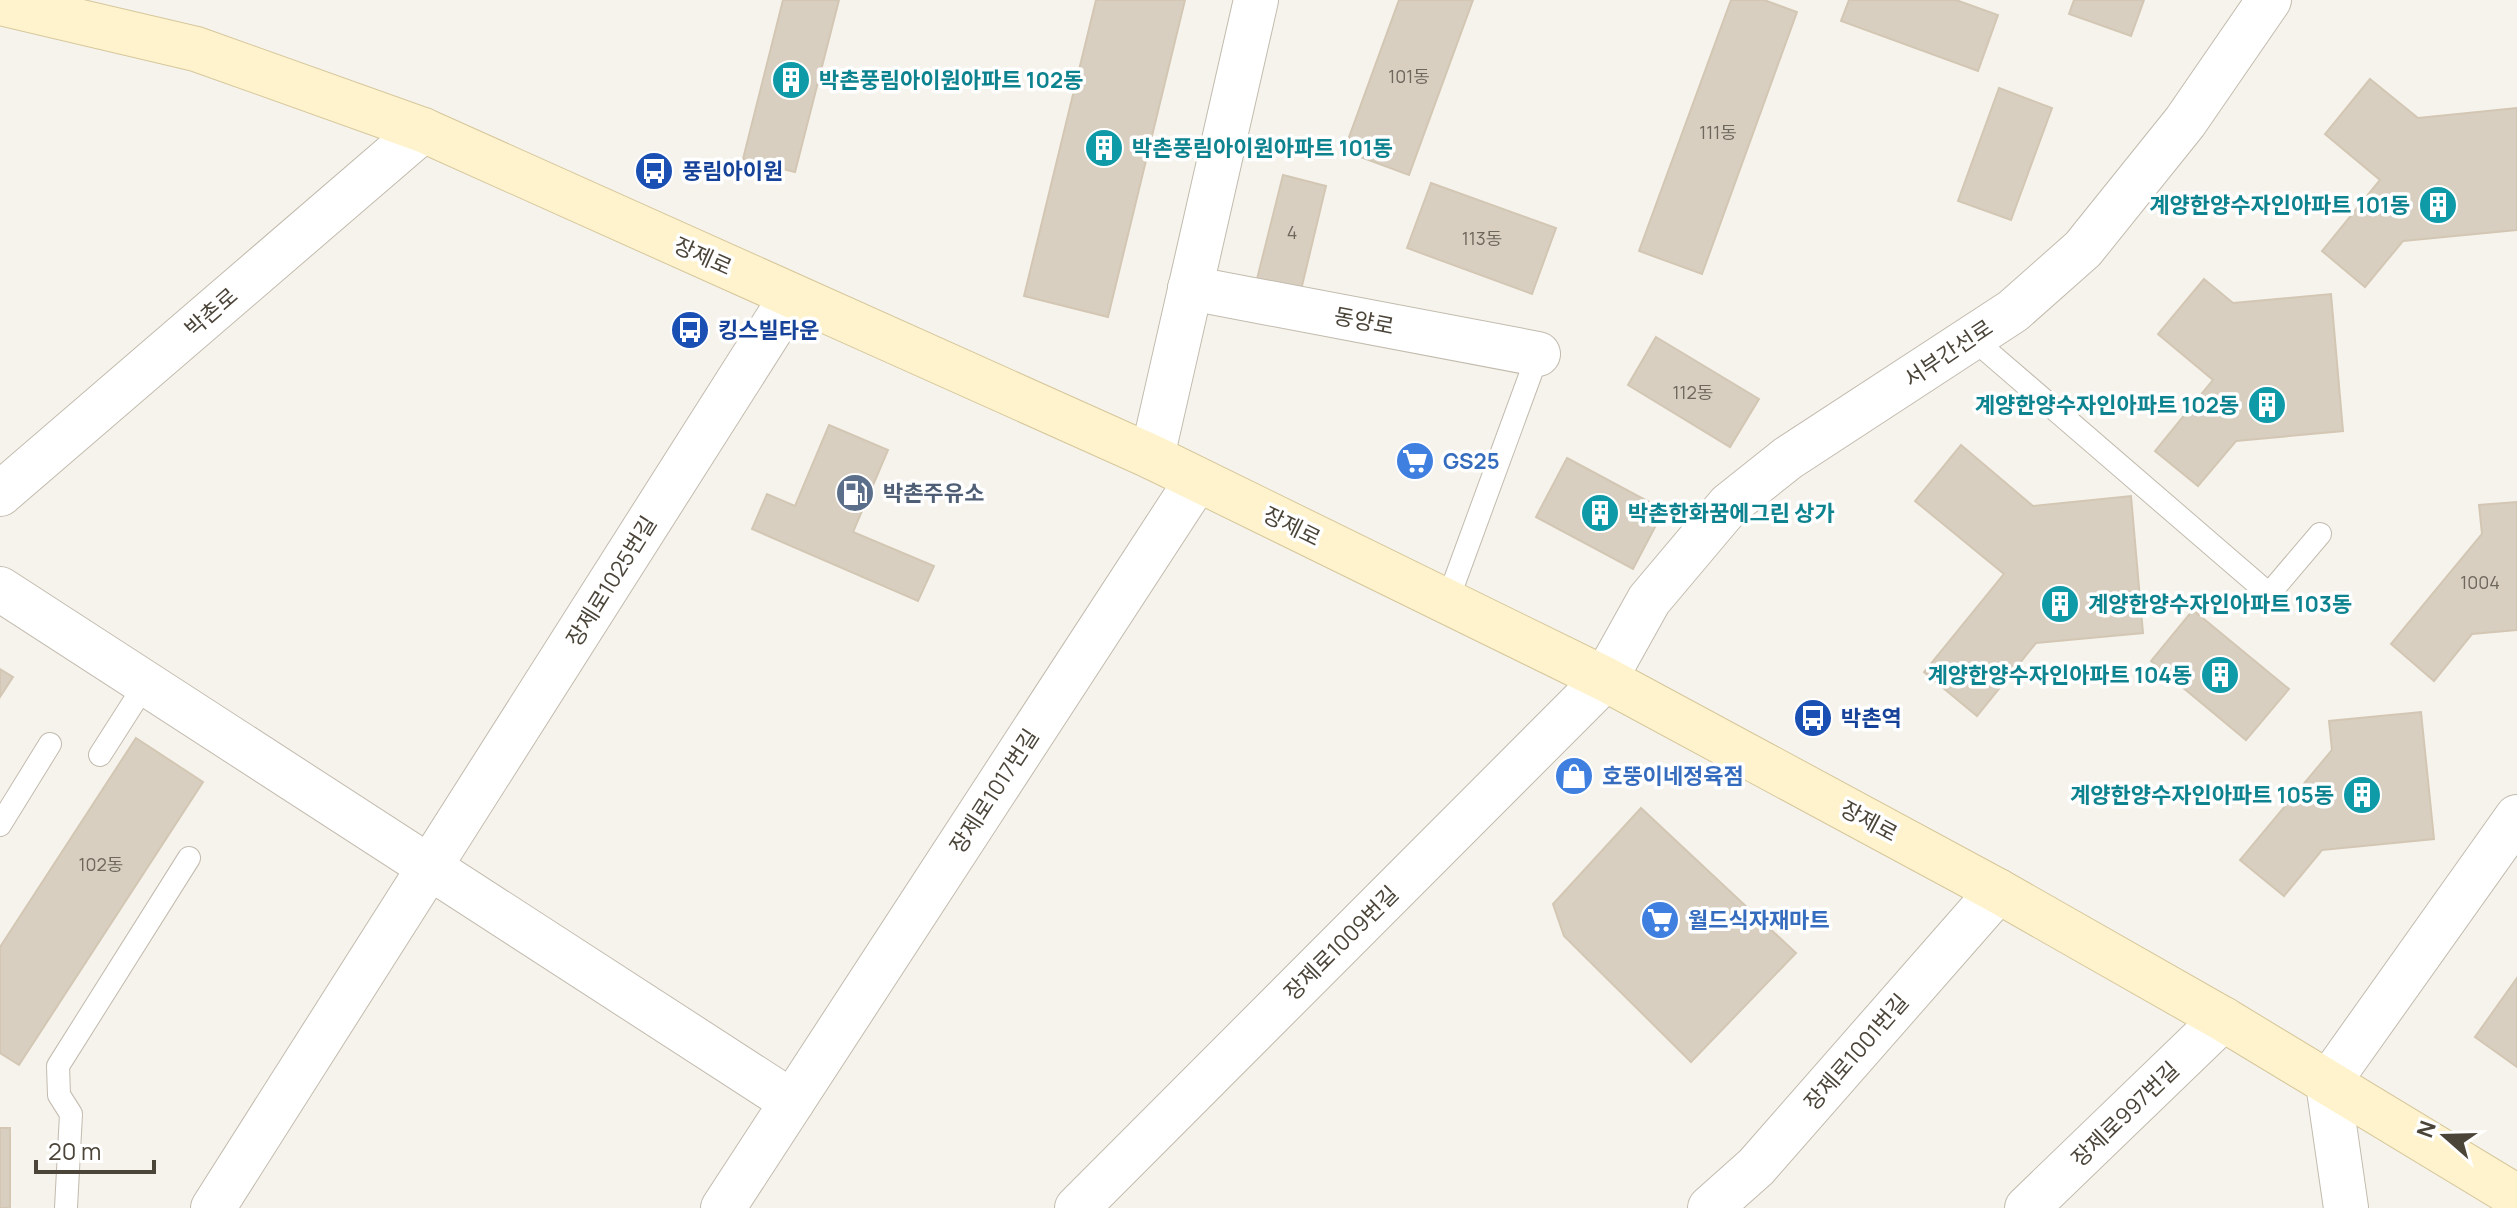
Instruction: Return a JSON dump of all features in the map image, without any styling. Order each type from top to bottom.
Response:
[{"type":"main road","name":"장제로","points":[[0,3],[196,49],[423,130],[1152,457],[1605,679],[1998,891],[2223,1019],[2517,1197]]},
{"type":"street","points":[[1152,457],[1256,0]]},
{"type":"street","name":"서부간선로","points":[[1605,679],[1649,600],[1729,505],[1788,458],[2013,311],[2083,249],[2185,122],[2269,0]]},
{"type":"street","name":"박촌로","points":[[0,494],[423,130]]},
{"type":"street","name":"동양로","points":[[1190,288],[1538,354]]},
{"type":"street","name":"장제로1025번길","points":[[213,1208],[792,296]]},
{"type":"street","name":"장제로1017번길","points":[[723,1208],[1197,480]]},
{"type":"street","points":[[0,589],[792,1102]]},
{"type":"street","name":"장제로1009번길","points":[[1077,1208],[1605,679]]},
{"type":"street","points":[[2346,1208],[2328,1083],[2517,817]]},
{"type":"street","name":"장제로1001번길","points":[[1710,1208],[1756,1167],[1998,891]]},
{"type":"street","name":"장제로997번길","points":[[2027,1208],[2223,1019]]},
{"type":"lane","points":[[1972,338],[2269,594],[2320,534]]},
{"type":"lane","points":[[1447,602],[1538,354]]},
{"type":"lane","points":[[100,755],[146,683]]},
{"type":"lane","points":[[0,825],[50,744]]},
{"type":"lane","points":[[66,1208],[71,1114],[59,1095],[58,1066],[189,858]]},
{"type":"building","name":"박촌풍림아이원아파트 102동","points":[[783,0],[839,0],[795,172],[743,159]]},
{"type":"building","name":"박촌풍림아이원아파트 101동","points":[[1096,0],[1185,0],[1108,317],[1024,296]]},
{"type":"building","points":[[1399,0],[1473,0],[1409,175],[1344,151]]},
{"type":"building","points":[[1731,0],[1764,0],[1797,12],[1702,274],[1639,251]]},
{"type":"building","points":[[1849,0],[1956,0],[1998,15],[1978,71],[1841,21]]},
{"type":"building","points":[[2074,0],[2144,0],[2131,36],[2069,14]]},
{"type":"building","name":"계양한양수자인아파트 101동","points":[[2370,79],[2418,118],[2517,108],[2517,230],[2403,241],[2365,287],[2322,251],[2380,180],[2325,134]]},
{"type":"building","points":[[1999,88],[2052,108],[2011,220],[1958,201]]},
{"type":"building","points":[[1283,175],[1326,186],[1301,290],[1257,279]]},
{"type":"building","points":[[1431,183],[1556,228],[1532,294],[1407,248]]},
{"type":"building","name":"계양한양수자인아파트 102동","points":[[2204,279],[2233,303],[2331,294],[2343,431],[2236,441],[2198,486],[2155,451],[2213,380],[2158,334]]},
{"type":"building","points":[[1656,337],[1759,399],[1730,447],[1628,385]]},
{"type":"building","points":[[829,425],[888,450],[853,532],[934,566],[918,601],[752,529],[767,494],[795,506]]},
{"type":"building","name":"계양한양수자인아파트 103동","points":[[1961,445],[2033,506],[2131,496],[2143,633],[2036,643],[1977,716],[1924,672],[2004,574],[1915,501]]},
{"type":"building","name":"박촌한화꿈에그린 상가","points":[[1567,458],[1664,510],[1633,569],[1536,517]]},
{"type":"building","points":[[2517,502],[2517,630],[2472,634],[2434,681],[2391,644],[2482,534],[2479,505]]},
{"type":"building","name":"계양한양수자인아파트 104동","points":[[2193,610],[2289,689],[2246,740],[2151,661]]},
{"type":"building","points":[[0,669],[13,677],[0,697]]},
{"type":"building","name":"계양한양수자인아파트 105동","points":[[2421,712],[2434,839],[2322,850],[2284,896],[2240,860],[2332,750],[2329,721]]},
{"type":"building","points":[[136,738],[203,782],[19,1065],[0,1053],[0,947]]},
{"type":"building","name":"월드식자재마트","points":[[1641,808],[1796,953],[1691,1062],[1564,936],[1553,904]]},
{"type":"building","points":[[2517,978],[2517,1067],[2475,1037]]},
{"type":"building","points":[[0,1128],[10,1128],[10,1208],[0,1208]]},
{"type":"place","name":"박촌풍림아이원아파트 102동","points":[[791,80]]},
{"type":"place","name":"박촌풍림아이원아파트 101동","points":[[1104,148]]},
{"type":"place","name":"풍림아이원","points":[[654,171]]},
{"type":"place","name":"계양한양수자인아파트 101동","points":[[2438,205]]},
{"type":"place","name":"킹스빌타운","points":[[690,330]]},
{"type":"place","name":"계양한양수자인아파트 102동","points":[[2267,405]]},
{"type":"place","name":"GS25","points":[[1415,461]]},
{"type":"place","name":"박촌주유소","points":[[855,493]]},
{"type":"place","name":"박촌한화꿈에그린 상가","points":[[1600,513]]},
{"type":"place","name":"계양한양수자인아파트 103동","points":[[2060,604]]},
{"type":"place","name":"계양한양수자인아파트 104동","points":[[2220,675]]},
{"type":"place","name":"박촌역","points":[[1813,718]]},
{"type":"place","name":"호뚱이네정육점","points":[[1574,776]]},
{"type":"place","name":"계양한양수자인아파트 105동","points":[[2362,795]]},
{"type":"place","name":"월드식자재마트","points":[[1660,920]]}]
